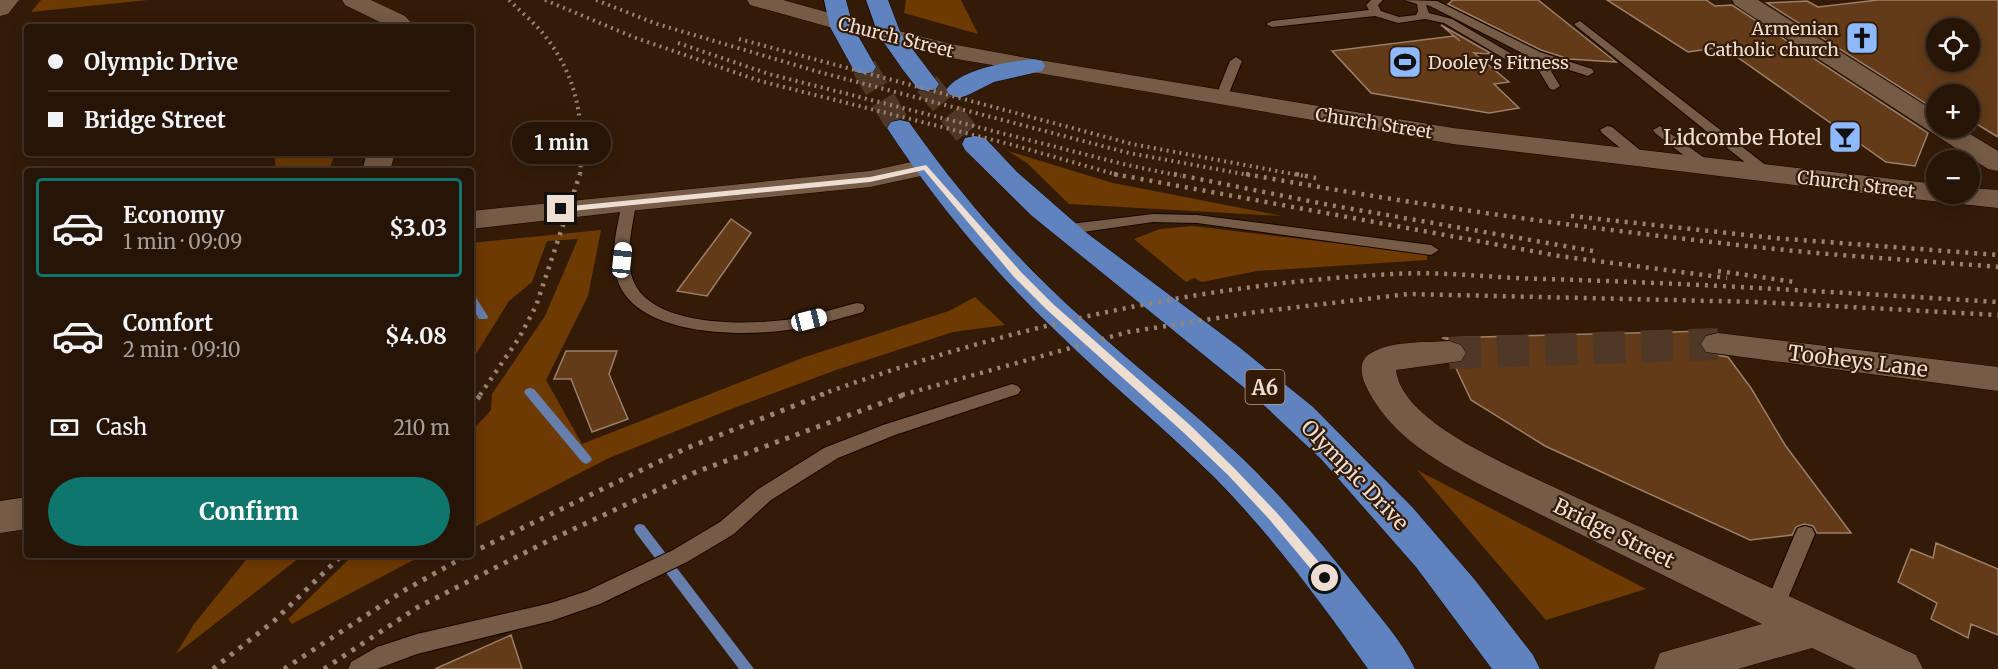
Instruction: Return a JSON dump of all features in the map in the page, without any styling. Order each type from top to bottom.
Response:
[{"type":"highway","points":[[864,67],[849,44],[838,11],[866,12],[877,0]]},
{"type":"highway","points":[[877,0],[881,18],[891,36],[927,84]]},
{"type":"highway","name":"Church Street","points":[[838,11],[891,36]]},
{"type":"highway","points":[[959,90],[974,80],[996,72],[1033,66]]},
{"type":"highway","points":[[900,128],[926,167],[985,239],[1041,299],[1187,429],[1273,516],[1352,611],[1393,669]]},
{"type":"highway","name":"Olympic Drive","points":[[975,144],[996,168],[1062,230],[1263,385],[1317,433],[1384,501],[1425,549],[1518,669]]},
{"type":"street","points":[[0,9],[8,0]]},
{"type":"street","points":[[353,0],[400,24]]},
{"type":"street","name":"Church Street","points":[[758,0],[838,11]]},
{"type":"street","points":[[1743,0],[1926,117]]},
{"type":"street","name":"Church Street","points":[[891,36],[951,51],[1033,66],[1453,136],[1895,189],[1998,199]]},
{"type":"street","points":[[1959,138],[1998,163]]},
{"type":"street","points":[[474,220],[629,201],[870,179],[926,167]]},
{"type":"street","name":"Tooheys Lane","points":[[1718,344],[1998,378]]},
{"type":"street","name":"Bridge Street","points":[[1449,353],[1394,357],[1379,364],[1377,372],[1380,381],[1400,410],[1423,432],[1478,465],[1773,610],[1901,669]]},
{"type":"street","points":[[0,517],[24,513]]},
{"type":"street","points":[[1675,668],[1814,629]]},
{"type":"lane","points":[[1376,13],[1372,5],[1377,0]]},
{"type":"lane","points":[[1409,0],[1422,7],[1424,15]]},
{"type":"lane","points":[[1409,0],[1433,3],[1536,55],[1588,72]]},
{"type":"lane","points":[[1272,24],[1376,13],[1390,19],[1407,21],[1424,15],[1448,21],[1516,60]]},
{"type":"lane","points":[[1580,24],[1767,173]]},
{"type":"lane","points":[[1221,98],[1236,61]]},
{"type":"lane","points":[[1554,62],[1545,70],[1554,86]]},
{"type":"lane","points":[[1607,130],[1641,158]]},
{"type":"lane","points":[[1660,130],[1705,165]]},
{"type":"lane","points":[[629,201],[622,260],[625,281],[632,295],[668,318],[703,325],[777,326],[857,308]]},
{"type":"lane","points":[[1062,230],[1153,218],[1197,219],[1431,250]]},
{"type":"lane","points":[[359,669],[377,657],[417,644],[550,612],[593,598],[680,556],[727,528],[764,495],[831,453],[889,430],[1012,390]]},
{"type":"lane","points":[[1773,610],[1805,534]]},
{"type":"shaded area","points":[[41,0],[148,0],[31,12]]},
{"type":"shaded area","points":[[906,0],[961,0],[978,34],[904,13]]},
{"type":"shaded area","points":[[1008,151],[1113,183],[1282,216],[1069,204],[1027,163]]},
{"type":"shaded area","points":[[274,156],[334,156],[330,168],[276,168]]},
{"type":"shaded area","points":[[1193,226],[1427,254],[1427,260],[1257,271],[1202,282],[1194,278],[1186,282],[1134,239],[1160,229]]},
{"type":"shaded area","points":[[601,230],[588,296],[546,380],[582,444],[805,357],[949,311],[975,297],[1005,325],[953,332],[836,370],[726,411],[609,458],[474,527],[474,429],[491,410],[492,394],[545,316],[578,239],[547,241],[532,282],[509,301],[474,357],[474,243]]},
{"type":"shaded area","points":[[1417,470],[1646,589],[1546,620]]},
{"type":"shaded area","points":[[248,558],[299,558],[176,654],[194,624]]},
{"type":"shaded area","points":[[350,558],[417,558],[292,624],[288,619]]},
{"type":"building","points":[[1453,0],[1538,0],[1616,62],[1569,59],[1541,50],[1448,4]]},
{"type":"building","points":[[1607,0],[1706,0],[1715,6],[1732,5],[1926,132],[1926,138],[1915,166],[1886,162],[1723,47],[1688,52]]},
{"type":"building","points":[[1878,0],[1998,0],[1998,137],[1980,126],[1980,84],[1926,84],[1926,104],[1767,3],[1807,1],[1818,7]]},
{"type":"building","points":[[1441,25],[1492,54],[1474,53],[1509,82],[1494,84],[1519,108],[1489,113],[1371,93],[1332,51],[1454,36],[1460,41]]},
{"type":"building","points":[[731,219],[751,233],[707,296],[677,291]]},
{"type":"building","points":[[1708,331],[1709,333],[1704,335],[1699,343],[1704,353],[1728,357],[1751,388],[1785,445],[1851,533],[1817,533],[1813,526],[1804,524],[1796,527],[1792,535],[1750,540],[1545,446],[1471,400],[1454,364],[1463,362],[1468,352],[1462,343],[1442,338]]},
{"type":"building","points":[[566,351],[617,351],[609,374],[628,419],[592,432],[571,379],[554,379]]},
{"type":"building","points":[[1936,543],[1998,569],[1998,635],[1971,624],[1968,638],[1931,619],[1937,603],[1898,582],[1911,549],[1933,558]]},
{"type":"building","points":[[511,635],[522,669],[435,669]]},
{"type":"waterway","points":[[474,303],[483,317]]},
{"type":"waterway","points":[[530,392],[586,459]]},
{"type":"waterway","points":[[640,529],[747,669]]},
{"type":"tunnel","points":[[864,67],[900,128]]},
{"type":"tunnel","points":[[927,84],[975,144]]},
{"type":"tunnel","points":[[1449,353],[1718,344]]},
{"type":"railway","points":[[509,0],[541,31],[556,52],[572,85],[580,120],[580,176]]},
{"type":"railway","points":[[545,0],[636,38],[760,81],[1013,145],[1114,174]]},
{"type":"railway","points":[[596,0],[657,24],[819,72],[1129,153],[1254,176]]},
{"type":"railway","points":[[739,39],[1132,144],[1304,176]]},
{"type":"railway","points":[[678,43],[769,74],[1127,165],[1181,176]]},
{"type":"railway","points":[[480,395],[519,338],[536,306],[580,174]]},
{"type":"railway","points":[[1114,174],[1559,256],[1727,278]]},
{"type":"railway","points":[[1114,174],[1121,176]]},
{"type":"railway","points":[[1174,174],[1324,204],[1599,252]]},
{"type":"railway","points":[[1246,174],[1448,208],[1650,235],[1812,252],[1998,267]]},
{"type":"railway","points":[[1296,174],[1316,178]]},
{"type":"railway","points":[[1571,216],[1774,238],[1998,255]]},
{"type":"railway","points":[[1718,271],[1795,282]]},
{"type":"railway","points":[[820,395],[960,349],[1102,313],[1174,299],[1320,279],[1412,273],[1449,274],[1998,302]]},
{"type":"railway","points":[[902,395],[1128,332],[1256,312],[1408,294],[1759,302],[1998,315]]},
{"type":"railway","points":[[474,404],[481,394]]},
{"type":"railway","points":[[474,552],[687,448],[824,394]]},
{"type":"railway","points":[[324,669],[418,607],[548,541],[696,472],[906,394]]},
{"type":"railway","points":[[213,669],[274,621],[339,558]]},
{"type":"railway","points":[[284,669],[405,590],[462,558]]},
{"type":"place","name":"Armenian Catholic church","points":[[1862,38]]},
{"type":"place","name":"Dooley's Fitness","points":[[1405,62]]},
{"type":"place","name":"Lidcombe Hotel","points":[[1845,137]]},
{"type":"route","points":[[561,209],[870,179],[926,167],[985,239],[1049,307],[1187,429],[1232,472],[1273,516],[1325,578]]}]
